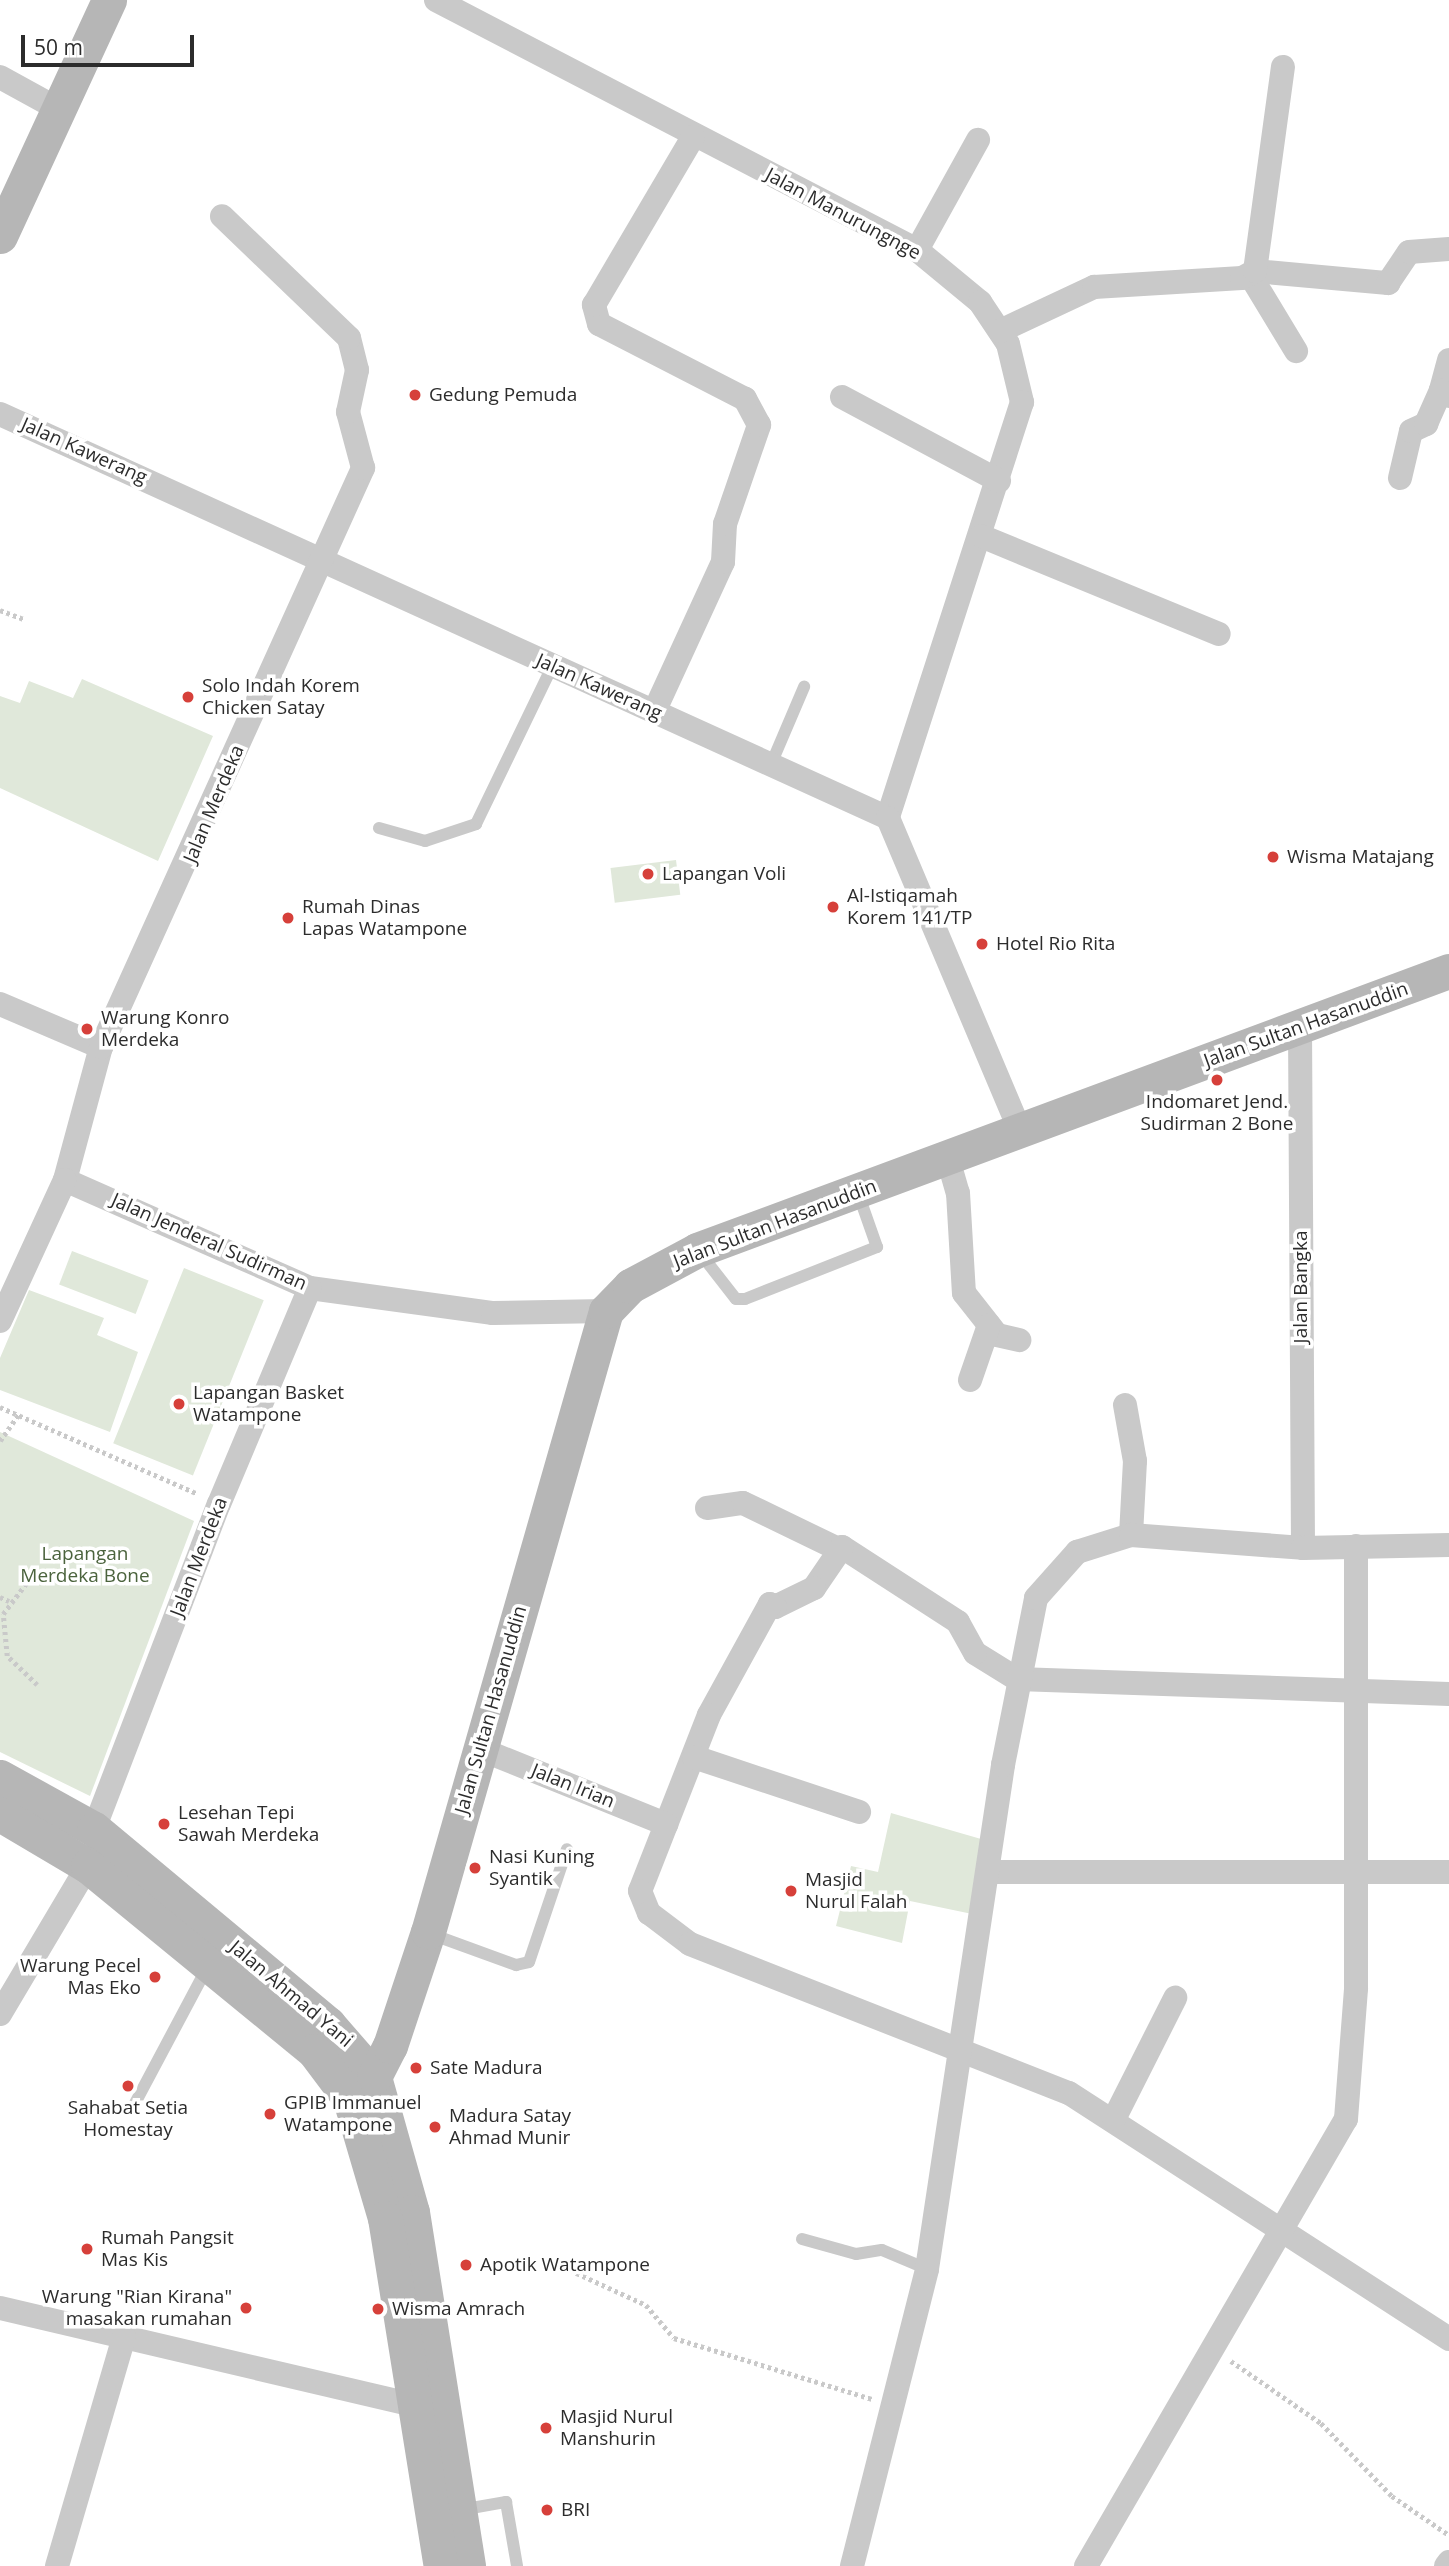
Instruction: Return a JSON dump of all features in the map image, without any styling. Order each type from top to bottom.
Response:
[{"type":"main road","points":[[0,236],[109,0]]},
{"type":"main road","name":"Jalan Sultan Hasanuddin","points":[[353,2074],[398,2017],[428,1933],[606,1311],[630,1286],[697,1250],[1021,1133],[1449,971]]},
{"type":"main road","name":"Jalan Ahmad Yani","points":[[0,1777],[94,1829],[353,2074]]},
{"type":"main road","name":"Jalan Ahmad Yani","points":[[0,1814],[88,1866],[209,1965],[353,2074]]},
{"type":"main road","points":[[353,2074],[385,2218],[441,2566]]},
{"type":"main road","points":[[353,2074],[412,2212],[468,2566]]},
{"type":"street","name":"Jalan Manurungnge","points":[[436,0],[693,137],[917,250],[957,279],[1000,331],[1017,370],[1021,402],[999,481],[888,818]]},
{"type":"street","points":[[1283,67],[1252,273],[1296,351]]},
{"type":"street","points":[[0,77],[60,110]]},
{"type":"street","points":[[654,712],[723,562],[725,524],[759,425],[745,398],[599,324],[594,305],[693,137]]},
{"type":"street","points":[[917,250],[978,140]]},
{"type":"street","name":"Jalan Merdeka","points":[[65,1180],[101,1047],[170,906],[321,558],[363,468],[348,412],[357,370],[349,338],[222,216]]},
{"type":"street","points":[[1000,331],[1094,287],[1252,273],[1388,283],[1409,252],[1449,249]]},
{"type":"street","points":[[1400,478],[1411,431],[1426,424],[1445,393],[1449,360]]},
{"type":"street","points":[[842,397],[999,481]]},
{"type":"street","name":"Jalan Kawerang","points":[[0,414],[321,558],[552,667],[772,762],[888,818]]},
{"type":"street","points":[[981,536],[1219,634]]},
{"type":"street","points":[[888,818],[1021,1133]]},
{"type":"street","points":[[0,1004],[101,1047]]},
{"type":"street","name":"Jalan Bangka","points":[[1300,1026],[1303,1548]]},
{"type":"street","points":[[948,1159],[958,1193],[962,1286],[997,1335],[1018,1340]]},
{"type":"street","points":[[0,1321],[65,1180]]},
{"type":"street","name":"Jalan Jenderal Sudirman","points":[[65,1180],[310,1288],[493,1313],[606,1311]]},
{"type":"street","name":"Jalan Merdeka","points":[[94,1829],[219,1504],[310,1288]]},
{"type":"street","points":[[970,1380],[989,1325]]},
{"type":"street","points":[[1125,1405],[1135,1461],[1131,1535]]},
{"type":"street","points":[[707,1508],[743,1503],[838,1549],[958,1622],[975,1653],[1017,1679],[1449,1694]]},
{"type":"street","points":[[852,2566],[927,2269],[963,2050],[1017,1679],[1036,1598],[1054,1574],[1097,1541],[1131,1535],[1303,1548],[1449,1545]]},
{"type":"street","points":[[1086,2566],[1168,2418],[1216,2350],[1283,2236],[1346,2119],[1354,2043],[1356,1546]]},
{"type":"street","points":[[838,1549],[814,1588],[775,1607],[770,1604],[694,1757],[640,1891],[662,1926],[792,1989],[1027,2073],[1114,2119],[1283,2236],[1449,2339]]},
{"type":"street","name":"Jalan Irian","points":[[480,1749],[666,1824]]},
{"type":"street","points":[[694,1757],[859,1812]]},
{"type":"street","points":[[0,2014],[88,1866]]},
{"type":"street","points":[[988,1872],[1449,1872]]},
{"type":"street","points":[[1114,2119],[1175,1998]]},
{"type":"street","points":[[0,2308],[415,2405]]},
{"type":"street","points":[[57,2566],[124,2337]]},
{"type":"lane","points":[[379,828],[425,841],[476,824],[552,667]]},
{"type":"lane","points":[[772,762],[804,687]]},
{"type":"lane","points":[[697,1250],[736,1299],[745,1299],[877,1247],[857,1192]]},
{"type":"lane","points":[[428,1933],[516,1965],[529,1962],[567,1849]]},
{"type":"lane","points":[[133,2107],[209,1965]]},
{"type":"lane","points":[[802,2239],[856,2254],[881,2250],[927,2269]]},
{"type":"lane","points":[[460,2510],[506,2502],[517,2566]]},
{"type":"path","points":[[0,610],[23,619]]},
{"type":"path","points":[[0,1407],[219,1504]]},
{"type":"path","points":[[0,1441],[18,1415]]},
{"type":"path","points":[[37,1685],[7,1656],[1,1628],[9,1601],[41,1575],[83,1577]]},
{"type":"path","points":[[0,1597],[9,1601]]},
{"type":"path","points":[[570,2270],[646,2305],[674,2338],[863,2394],[890,2412]]},
{"type":"path","points":[[1216,2350],[1321,2423],[1392,2496],[1449,2535]]},
{"type":"green space","points":[[82,679],[213,736],[158,861],[0,788],[0,696],[20,703],[29,681],[73,698]]},
{"type":"green space","points":[[676,860],[680,895],[615,903],[610,868]]},
{"type":"green space","points":[[72,1251],[149,1280],[136,1314],[59,1285]]},
{"type":"green space","points":[[184,1268],[264,1300],[193,1475],[113,1443]]},
{"type":"green space","points":[[29,1290],[104,1318],[97,1335],[138,1352],[110,1432],[0,1390],[0,1358]]},
{"type":"green space","name":"Lapangan Merdeka Bone","points":[[0,1432],[194,1521],[90,1796],[0,1752]]},
{"type":"green space","points":[[891,1813],[988,1841],[977,1915],[910,1901],[902,1943],[836,1926],[851,1866],[878,1872]]},
{"type":"place","name":"Gedung Pemuda","points":[[415,395]]},
{"type":"place","name":"Solo Indah Korem Chicken Satay","points":[[188,697]]},
{"type":"place","name":"Wisma Matajang","points":[[1273,857]]},
{"type":"place","name":"Lapangan Voli","points":[[648,874]]},
{"type":"place","name":"Al-Istiqamah Korem 141/TP","points":[[833,907]]},
{"type":"place","name":"Rumah Dinas Lapas Watampone","points":[[288,918]]},
{"type":"place","name":"Hotel Rio Rita","points":[[982,944]]},
{"type":"place","name":"Warung Konro Merdeka","points":[[87,1029]]},
{"type":"place","name":"Indomaret Jend. Sudirman 2 Bone","points":[[1217,1080]]},
{"type":"place","name":"Lapangan Basket Watampone","points":[[179,1404]]},
{"type":"place","name":"Lesehan Tepi Sawah Merdeka","points":[[164,1824]]},
{"type":"place","name":"Nasi Kuning Syantik","points":[[475,1868]]},
{"type":"place","name":"Masjid Nurul Falah","points":[[791,1891]]},
{"type":"place","name":"Warung Pecel Mas Eko","points":[[155,1977]]},
{"type":"place","name":"Sate Madura","points":[[416,2068]]},
{"type":"place","name":"Sahabat Setia Homestay","points":[[128,2086]]},
{"type":"place","name":"GPIB Immanuel Watampone","points":[[270,2114]]},
{"type":"place","name":"Madura Satay Ahmad Munir","points":[[435,2127]]},
{"type":"place","name":"Rumah Pangsit Mas Kis","points":[[87,2249]]},
{"type":"place","name":"Apotik Watampone","points":[[466,2265]]},
{"type":"place","name":"Warung \"Rian Kirana\" masakan rumahan","points":[[246,2308]]},
{"type":"place","name":"Wisma Amrach","points":[[378,2309]]},
{"type":"place","name":"Masjid Nurul Manshurin","points":[[546,2428]]},
{"type":"place","name":"BRI","points":[[547,2510]]}]
